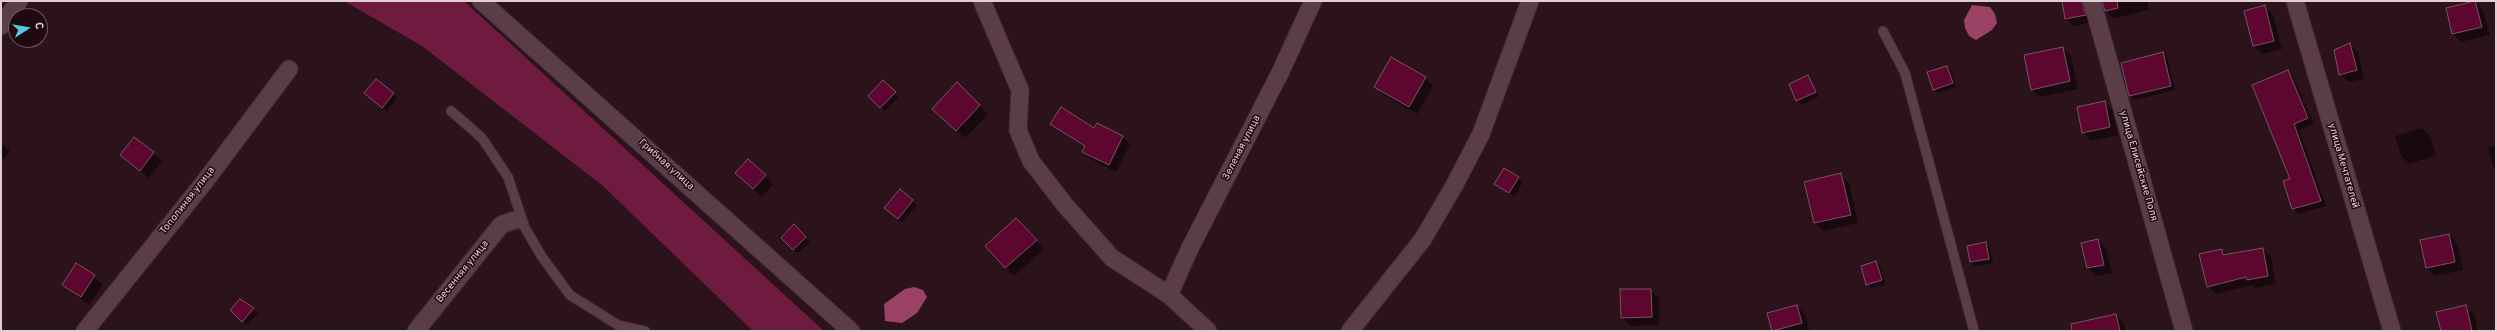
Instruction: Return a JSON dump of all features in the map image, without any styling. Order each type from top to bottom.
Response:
[{"type":"street","points":[[1,26],[19,1]]},
{"type":"street","name":"Грибная улица","points":[[481,1],[851,331]]},
{"type":"street","points":[[982,1],[1020,90],[1018,130],[1031,161],[1065,205],[1112,258],[1169,295],[1204,331]]},
{"type":"street","name":"Зеленая улица","points":[[1169,295],[1190,248],[1280,73],[1313,1]]},
{"type":"street","points":[[1350,331],[1423,239],[1454,186],[1481,134],[1530,1]]},
{"type":"street","name":"улица Елисейские Поля","points":[[2092,1],[2184,331]]},
{"type":"street","name":"улица Мечтателей","points":[[2294,1],[2392,331]]},
{"type":"street","name":"Тополиная улица","points":[[85,331],[206,180],[289,69]]},
{"type":"street","name":"Весенняя улица","points":[[416,331],[501,225],[520,223]]},
{"type":"lane","points":[[1883,31],[1906,73],[1974,331]]},
{"type":"lane","points":[[451,111],[482,138],[508,176],[520,223],[542,257],[570,295],[618,325],[645,331]]},
{"type":"shaded area","points":[[344,1],[464,1],[824,331],[753,331],[603,186],[422,46]]},
{"type":"shaded area","points":[[1972,5],[1990,7],[1995,14],[1997,23],[1992,30],[1976,40],[1969,36],[1965,28],[1964,20]]},
{"type":"shaded area","points":[[914,287],[923,290],[927,297],[917,313],[902,323],[885,321],[884,304],[905,289]]},
{"type":"building","points":[[2062,1],[2082,1],[2086,15],[2065,19]]},
{"type":"building","points":[[2102,1],[2117,1],[2118,8],[2105,11]]},
{"type":"building","points":[[2475,1],[2482,27],[2452,34],[2446,8]]},
{"type":"building","points":[[2265,5],[2274,41],[2253,46],[2244,11]]},
{"type":"building","points":[[2350,43],[2357,70],[2339,75],[2334,50]]},
{"type":"building","points":[[2063,47],[2070,81],[2031,90],[2024,55]]},
{"type":"building","points":[[2163,52],[2171,86],[2129,96],[2121,63]]},
{"type":"building","points":[[1391,57],[1426,77],[1409,107],[1374,87]]},
{"type":"building","points":[[1947,66],[1953,83],[1933,90],[1927,72]]},
{"type":"building","points":[[2288,70],[2308,118],[2294,124],[2321,201],[2292,209],[2283,181],[2290,179],[2252,85]]},
{"type":"building","points":[[1808,75],[1816,92],[1796,101],[1789,84]]},
{"type":"building","points":[[376,79],[394,93],[382,108],[364,93]]},
{"type":"building","points":[[883,80],[896,92],[880,108],[868,96]]},
{"type":"building","points":[[957,82],[980,105],[956,131],[932,109]]},
{"type":"building","points":[[2105,101],[2110,127],[2082,133],[2077,107]]},
{"type":"building","points":[[1061,107],[1094,128],[1097,123],[1123,136],[1109,165],[1082,152],[1085,146],[1050,124]]},
{"type":"building","points":[[134,137],[154,152],[140,171],[120,155]]},
{"type":"building","points":[[748,159],[766,175],[753,189],[735,173]]},
{"type":"building","points":[[1504,168],[1519,177],[1509,193],[1494,184]]},
{"type":"building","points":[[1841,173],[1851,215],[1814,223],[1804,182]]},
{"type":"building","points":[[900,189],[913,200],[898,219],[884,208]]},
{"type":"building","points":[[1016,218],[1037,240],[1005,268],[985,246]]},
{"type":"building","points":[[794,224],[806,237],[793,250],[781,238]]},
{"type":"building","points":[[2449,234],[2455,262],[2426,268],[2420,240]]},
{"type":"building","points":[[2098,239],[2104,265],[2087,268],[2081,243]]},
{"type":"building","points":[[1986,242],[1989,259],[1970,262],[1967,246]]},
{"type":"building","points":[[2263,248],[2268,276],[2247,280],[2246,277],[2207,287],[2199,254],[2222,249],[2223,255]]},
{"type":"building","points":[[1876,261],[1882,280],[1866,285],[1861,266]]},
{"type":"building","points":[[76,263],[95,275],[81,297],[62,285]]},
{"type":"building","points":[[1620,289],[1651,289],[1652,317],[1621,318]]},
{"type":"building","points":[[240,299],[254,308],[242,322],[230,310]]},
{"type":"building","points":[[1797,305],[1802,323],[1772,331],[1767,313]]},
{"type":"building","points":[[2466,305],[2472,331],[2441,331],[2436,312]]},
{"type":"building","points":[[2116,314],[2120,331],[2072,331],[2071,324]]}]
